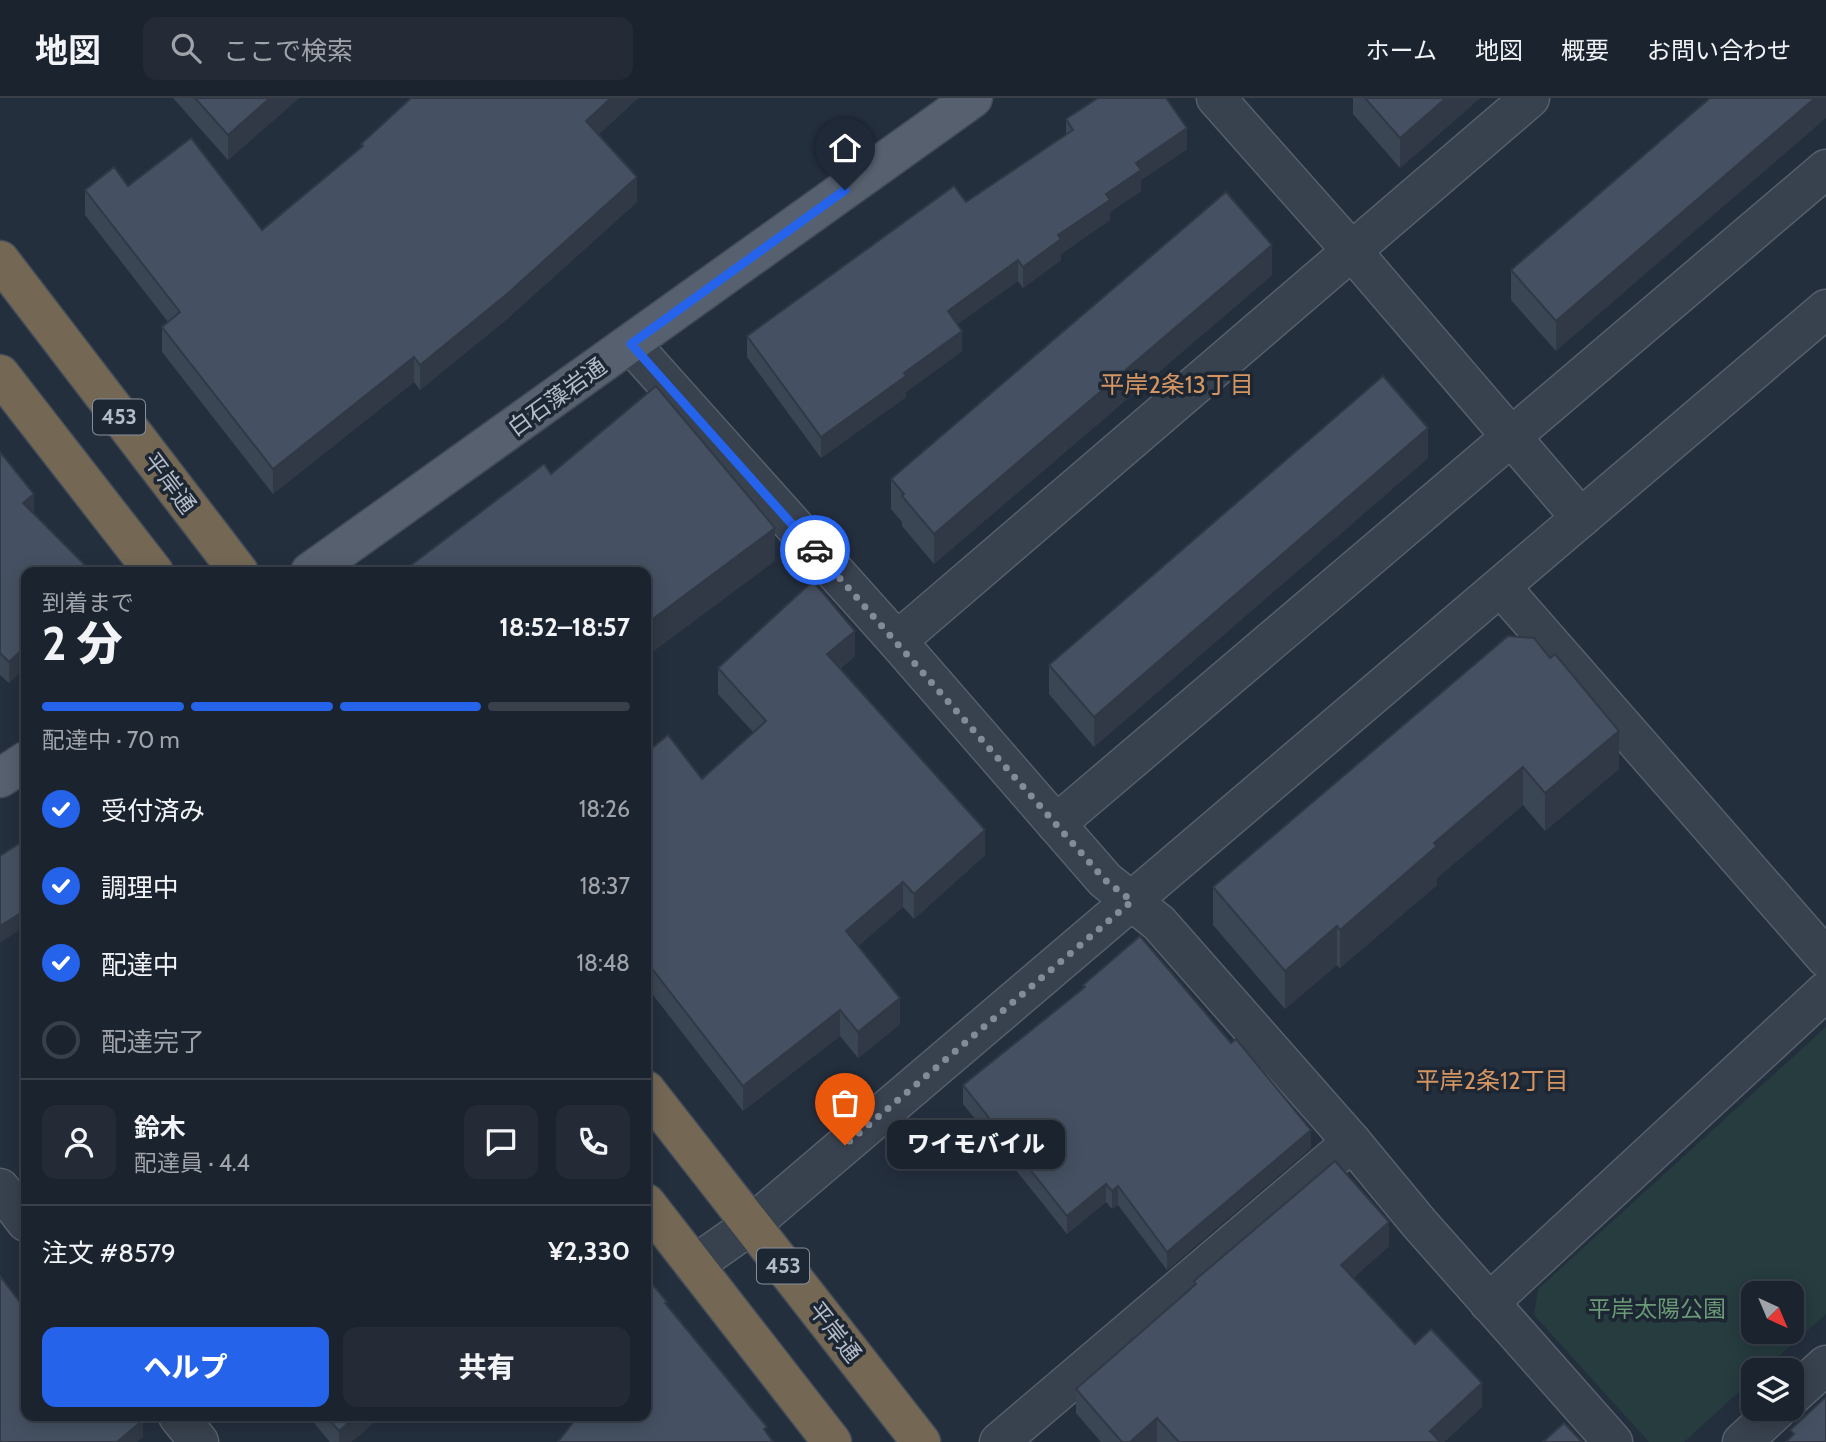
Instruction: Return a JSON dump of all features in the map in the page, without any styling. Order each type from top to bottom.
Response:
[{"type":"highway","name":"平岸通","points":[[0,260],[235,567]]},
{"type":"highway","points":[[0,374],[151,567]]},
{"type":"highway","name":"平岸通","points":[[651,1096],[921,1442]]},
{"type":"highway","points":[[651,1209],[832,1442]]},
{"type":"main road","name":"白石藻岩通","points":[[317,567],[973,98]]},
{"type":"main road","points":[[0,778],[21,764]]},
{"type":"street","points":[[1216,98],[1351,250],[1581,518]]},
{"type":"street","points":[[897,642],[1530,98]]},
{"type":"street","points":[[1056,824],[1826,169]]},
{"type":"street","points":[[694,1265],[751,1225],[1826,309]]},
{"type":"street","points":[[631,344],[1105,880],[1159,923],[1613,1442]]},
{"type":"street","points":[[1501,587],[1826,958]]},
{"type":"street","points":[[1489,1303],[1826,991]]},
{"type":"street","points":[[999,1442],[1352,1142]]},
{"type":"street","points":[[0,1188],[21,1215]]},
{"type":"street","points":[[1804,1385],[1826,1365]]},
{"type":"street","points":[[1742,1442],[1766,1421]]},
{"type":"green space","name":"平岸太陽公園","points":[[1826,1027],[1826,1314],[1804,1334],[1804,1281],[1741,1281],[1741,1344],[1792,1344],[1776,1358],[1741,1358],[1741,1390],[1684,1442],[1649,1442],[1534,1315],[1538,1289]]},
{"type":"building","points":[[195,98],[270,98],[228,135]]},
{"type":"building","points":[[411,98],[611,98],[586,121],[637,177],[507,294],[420,365],[414,357],[273,469],[162,327],[180,312],[85,190],[114,167],[128,186],[191,138],[262,230],[363,146],[361,144]]},
{"type":"building","points":[[1098,98],[1166,98],[1187,128],[1136,163],[1141,170],[1106,194],[1110,200],[1058,235],[1061,239],[1023,267],[1018,260],[948,311],[962,331],[904,373],[906,376],[821,437],[747,336],[954,186],[966,202],[1073,130],[1066,119]]},
{"type":"building","points":[[1365,98],[1446,98],[1400,138]]},
{"type":"building","points":[[1710,98],[1815,98],[1556,321],[1511,270]]},
{"type":"building","points":[[1226,192],[1272,245],[934,534],[891,479]]},
{"type":"building","points":[[1383,376],[1428,428],[1094,717],[1049,665]]},
{"type":"building","points":[[656,386],[775,528],[651,620],[651,567],[409,567],[544,464],[551,474]]},
{"type":"building","points":[[0,452],[34,494],[23,503],[87,567],[21,567],[21,651],[9,662],[0,653]]},
{"type":"building","points":[[813,581],[855,631],[827,654],[985,830],[914,894],[903,882],[846,931],[900,998],[858,1032],[840,1010],[743,1086],[651,967],[651,749],[668,735],[702,779],[766,721],[718,668]]},
{"type":"building","points":[[1508,636],[1534,638],[1550,658],[1555,654],[1619,731],[1545,793],[1523,767],[1434,843],[1437,846],[1340,930],[1337,926],[1285,971],[1213,887]]},
{"type":"building","points":[[21,842],[21,913],[0,926],[0,856]]},
{"type":"building","points":[[1140,936],[1231,1043],[1236,1039],[1311,1130],[1167,1252],[1118,1186],[1112,1191],[1106,1184],[1067,1216],[963,1085],[1085,987],[1083,985]]},
{"type":"building","points":[[1335,1161],[1389,1222],[1341,1265],[1415,1344],[1431,1329],[1482,1383],[1430,1431],[1440,1442],[1179,1442],[1157,1418],[1130,1442],[1122,1442],[1076,1389],[1196,1284],[1194,1281]]},
{"type":"building","points":[[0,1276],[21,1303],[21,1421],[142,1421],[117,1442],[0,1442]]},
{"type":"building","points":[[651,1282],[767,1427],[764,1429],[773,1442],[558,1442],[574,1421],[651,1421]]},
{"type":"building","points":[[1826,1397],[1826,1442],[1786,1442],[1794,1434],[1790,1430],[1800,1421],[1804,1421],[1804,1417]]},
{"type":"building","points":[[330,1421],[350,1421],[339,1431]]},
{"type":"building","points":[[1564,1423],[1582,1442],[1543,1442]]},
{"type":"way so far","points":[[815,550],[1105,880],[1132,901],[845,1145]]},
{"type":"place","name":"ワイモバイル","points":[[845,1145]]},
{"type":"district","name":"平岸2条13丁目","points":[[1177,385]]},
{"type":"district","name":"平岸2条12丁目","points":[[1492,1081]]},
{"type":"route","points":[[815,550],[631,344],[845,190]]}]
